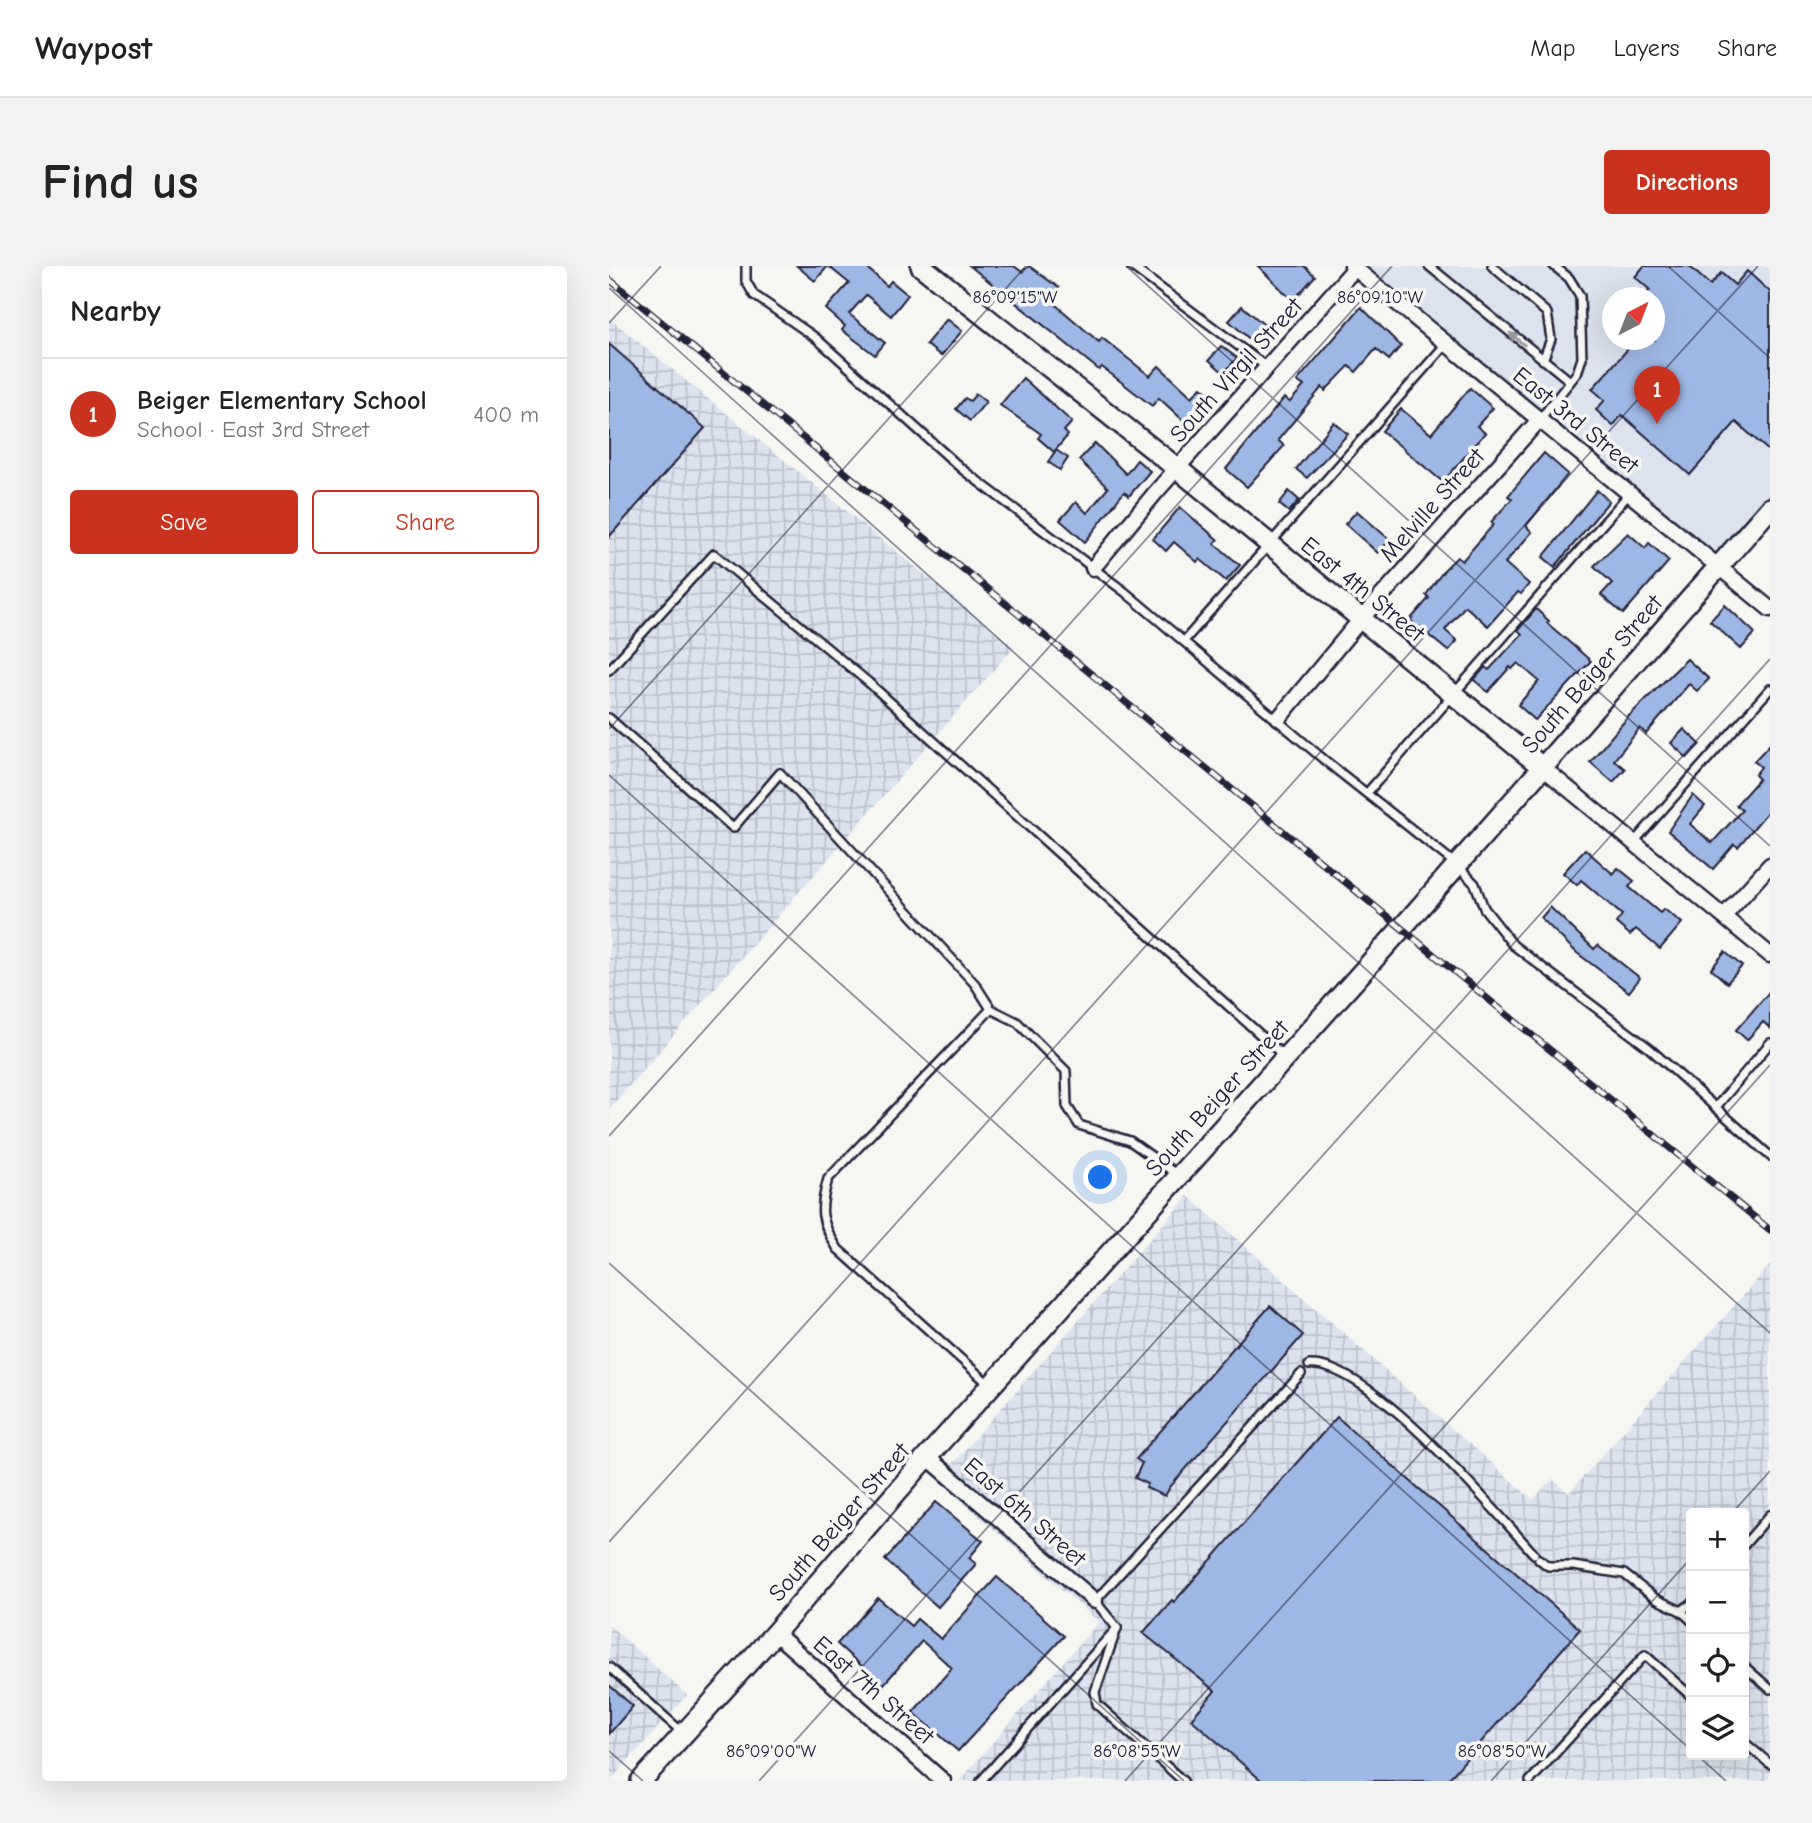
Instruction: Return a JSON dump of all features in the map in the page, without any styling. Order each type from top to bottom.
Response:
[{"type":"street","name":"East 4th Street","points":[[921,266],[1178,469],[1770,955]]},
{"type":"street","name":"South Virgil Street","points":[[1093,568],[1355,267]]},
{"type":"street","name":"East 3rd Street","points":[[1355,267],[1770,609]]},
{"type":"street","name":"Melville Street","points":[[1279,718],[1361,619],[1540,419]]},
{"type":"street","name":"South Beiger Street","points":[[641,1781],[775,1633],[927,1457],[1286,1058],[1770,509]]},
{"type":"street","points":[[1724,916],[1770,865]]},
{"type":"street","name":"East 6th Street","points":[[927,1457],[1095,1601]]},
{"type":"street","name":"East 7th Street","points":[[775,1633],[943,1781]]},
{"type":"lane","points":[[746,266],[746,281],[754,295],[834,353],[964,470],[1093,568],[1457,864],[1475,884],[1484,908],[1513,945],[1649,1048],[1770,1156]]},
{"type":"lane","points":[[1131,266],[1269,368]]},
{"type":"lane","points":[[1429,266],[1570,382]]},
{"type":"lane","points":[[1492,266],[1547,313],[1551,339],[1543,360]]},
{"type":"lane","points":[[1540,419],[1570,382],[1582,358],[1580,296],[1569,278],[1554,266]]},
{"type":"lane","points":[[1184,641],[1447,343]]},
{"type":"lane","points":[[1367,793],[1629,493]]},
{"type":"lane","points":[[609,670],[714,554],[868,682],[1286,1058]]},
{"type":"lane","points":[[1634,842],[1770,689]]},
{"type":"lane","points":[[609,718],[733,828],[780,772],[975,984],[991,1009],[1017,1022],[1066,1071],[1067,1106],[1079,1125],[1130,1141],[1180,1177]]},
{"type":"lane","points":[[991,1009],[828,1179],[820,1205],[825,1229],[838,1249],[992,1386]]},
{"type":"lane","points":[[1716,1107],[1770,1043]]},
{"type":"lane","points":[[1309,1365],[1322,1364],[1333,1368],[1390,1407],[1461,1473],[1536,1557],[1548,1566],[1573,1566],[1624,1574],[1656,1599],[1686,1616]]},
{"type":"lane","points":[[1117,1628],[1095,1601],[1301,1374]]},
{"type":"lane","points":[[1749,1539],[1770,1515]]},
{"type":"lane","points":[[1681,1611],[1686,1608]]},
{"type":"lane","points":[[981,1781],[1117,1628]]},
{"type":"lane","points":[[1117,1628],[1095,1692],[1097,1704],[1183,1781]]},
{"type":"lane","points":[[1530,1781],[1645,1655],[1686,1692]]},
{"type":"lane","points":[[609,1667],[684,1733]]},
{"type":"lane","points":[[1749,1670],[1770,1689]]},
{"type":"lane","points":[[1749,1746],[1770,1764]]},
{"type":"shaded area","points":[[1352,266],[1770,266],[1770,508],[1718,566]]},
{"type":"shaded area","points":[[609,318],[1014,647],[609,1109]]},
{"type":"shaded area","points":[[1188,1196],[1533,1500],[1552,1479],[1569,1493],[1770,1265],[1770,1781],[959,1781],[1099,1622],[938,1480]]},
{"type":"shaded area","points":[[609,1625],[687,1695],[610,1781],[609,1781]]},
{"type":"building","points":[[797,266],[828,266],[815,281]]},
{"type":"building","points":[[828,266],[865,266],[887,286],[891,281],[908,295],[891,316],[866,295],[849,314],[885,343],[875,355],[842,330],[845,326],[826,309],[849,283]]},
{"type":"building","points":[[970,266],[1014,266],[1022,272],[1029,266],[1059,288],[1049,299],[1099,342],[1102,338],[1150,376],[1159,366],[1192,397],[1201,387],[1211,396],[1186,423],[1159,398],[1152,406],[1102,367],[1099,370]]},
{"type":"building","points":[[1258,266],[1304,266],[1315,276],[1293,301]]},
{"type":"building","points":[[1644,266],[1689,266],[1710,285],[1721,273],[1735,285],[1747,271],[1770,292],[1770,452],[1736,422],[1690,475],[1622,415],[1613,426],[1596,410],[1605,400],[1592,389],[1627,350],[1665,350],[1665,287],[1647,287],[1635,277]]},
{"type":"building","points":[[1242,306],[1268,328],[1254,343],[1229,321]]},
{"type":"building","points":[[1361,307],[1401,346],[1389,360],[1376,349],[1356,372],[1349,366],[1325,391],[1322,387],[1278,440],[1284,446],[1247,487],[1226,469],[1284,398],[1290,402],[1304,386],[1297,381]]},
{"type":"building","points":[[947,319],[962,331],[941,356],[926,344]]},
{"type":"building","points":[[609,344],[705,428],[609,537]]},
{"type":"building","points":[[1221,346],[1237,358],[1224,373],[1209,360]]},
{"type":"building","points":[[1023,378],[1072,422],[1064,431],[1068,435],[1054,452],[1038,438],[1041,434],[1000,405]]},
{"type":"building","points":[[1470,388],[1493,408],[1477,426],[1485,433],[1443,482],[1382,431],[1401,409],[1431,434]]},
{"type":"building","points":[[976,394],[986,402],[970,421],[956,409],[965,398],[970,401]]},
{"type":"building","points":[[1334,422],[1348,434],[1307,478],[1296,469]]},
{"type":"building","points":[[1095,443],[1126,474],[1137,460],[1150,471],[1129,496],[1124,492],[1085,542],[1060,520],[1076,502],[1087,513],[1108,488],[1079,460]]},
{"type":"building","points":[[1056,450],[1068,458],[1060,470],[1048,462]]},
{"type":"building","points":[[1544,453],[1568,474],[1526,526],[1532,532],[1505,563],[1529,584],[1521,594],[1518,592],[1488,626],[1465,606],[1445,630],[1457,641],[1448,651],[1410,620],[1429,598],[1426,595],[1445,569],[1457,557],[1462,561],[1494,524],[1491,522],[1512,499],[1508,496]]},
{"type":"building","points":[[1597,490],[1609,501],[1555,567],[1543,557]]},
{"type":"building","points":[[1289,491],[1299,500],[1289,512],[1279,504]]},
{"type":"building","points":[[1180,507],[1218,540],[1214,543],[1240,565],[1226,581],[1200,559],[1197,562],[1174,542],[1166,551],[1153,539]]},
{"type":"building","points":[[1357,511],[1390,540],[1378,553],[1345,524]]},
{"type":"building","points":[[1628,533],[1645,548],[1649,543],[1669,561],[1623,614],[1601,595],[1612,583],[1594,566]]},
{"type":"building","points":[[1725,605],[1755,633],[1741,649],[1710,621]]},
{"type":"building","points":[[1536,609],[1549,621],[1547,623],[1591,661],[1535,720],[1518,705],[1539,681],[1518,663],[1512,669],[1510,667],[1488,692],[1474,680],[1485,667],[1489,670],[1522,634],[1518,630]]},
{"type":"building","points":[[1687,659],[1709,679],[1697,691],[1689,684],[1646,734],[1640,728],[1614,760],[1625,769],[1613,782],[1590,762],[1628,717]]},
{"type":"building","points":[[1684,729],[1700,744],[1687,758],[1671,743]]},
{"type":"building","points":[[1770,744],[1770,809],[1738,847],[1734,844],[1713,869],[1668,831],[1693,795],[1705,806],[1690,824],[1712,843],[1742,810],[1736,805],[1759,779],[1755,775],[1761,767],[1754,761]]},
{"type":"building","points":[[1585,849],[1613,874],[1618,868],[1634,881],[1629,887],[1660,913],[1664,909],[1682,923],[1660,949],[1636,929],[1630,935],[1616,923],[1622,915],[1581,880],[1577,885],[1563,873]]},
{"type":"building","points":[[1550,907],[1594,949],[1598,945],[1640,978],[1629,992],[1577,953],[1541,918]]},
{"type":"building","points":[[1725,952],[1742,966],[1727,983],[1711,969]]},
{"type":"building","points":[[1770,991],[1770,1028],[1763,1022],[1747,1040],[1736,1030]]},
{"type":"building","points":[[1270,1306],[1303,1335],[1165,1496],[1146,1488],[1148,1484],[1135,1478],[1142,1463],[1136,1459]]},
{"type":"building","points":[[1337,1417],[1580,1629],[1447,1781],[1262,1781],[1191,1719],[1215,1691],[1143,1633],[1172,1600],[1174,1602]]},
{"type":"building","points":[[936,1502],[983,1541],[969,1558],[976,1564],[938,1607],[885,1560]]},
{"type":"building","points":[[997,1577],[1064,1636],[958,1751],[913,1712],[952,1668],[922,1641],[883,1685],[837,1644],[878,1598],[911,1626],[917,1619],[941,1639]]},
{"type":"building","points":[[609,1685],[633,1706],[609,1734]]},
{"type":"railway","points":[[609,279],[1770,1230]]},
{"type":"place","name":"Beiger Elementary School","points":[[1657,424]]}]
